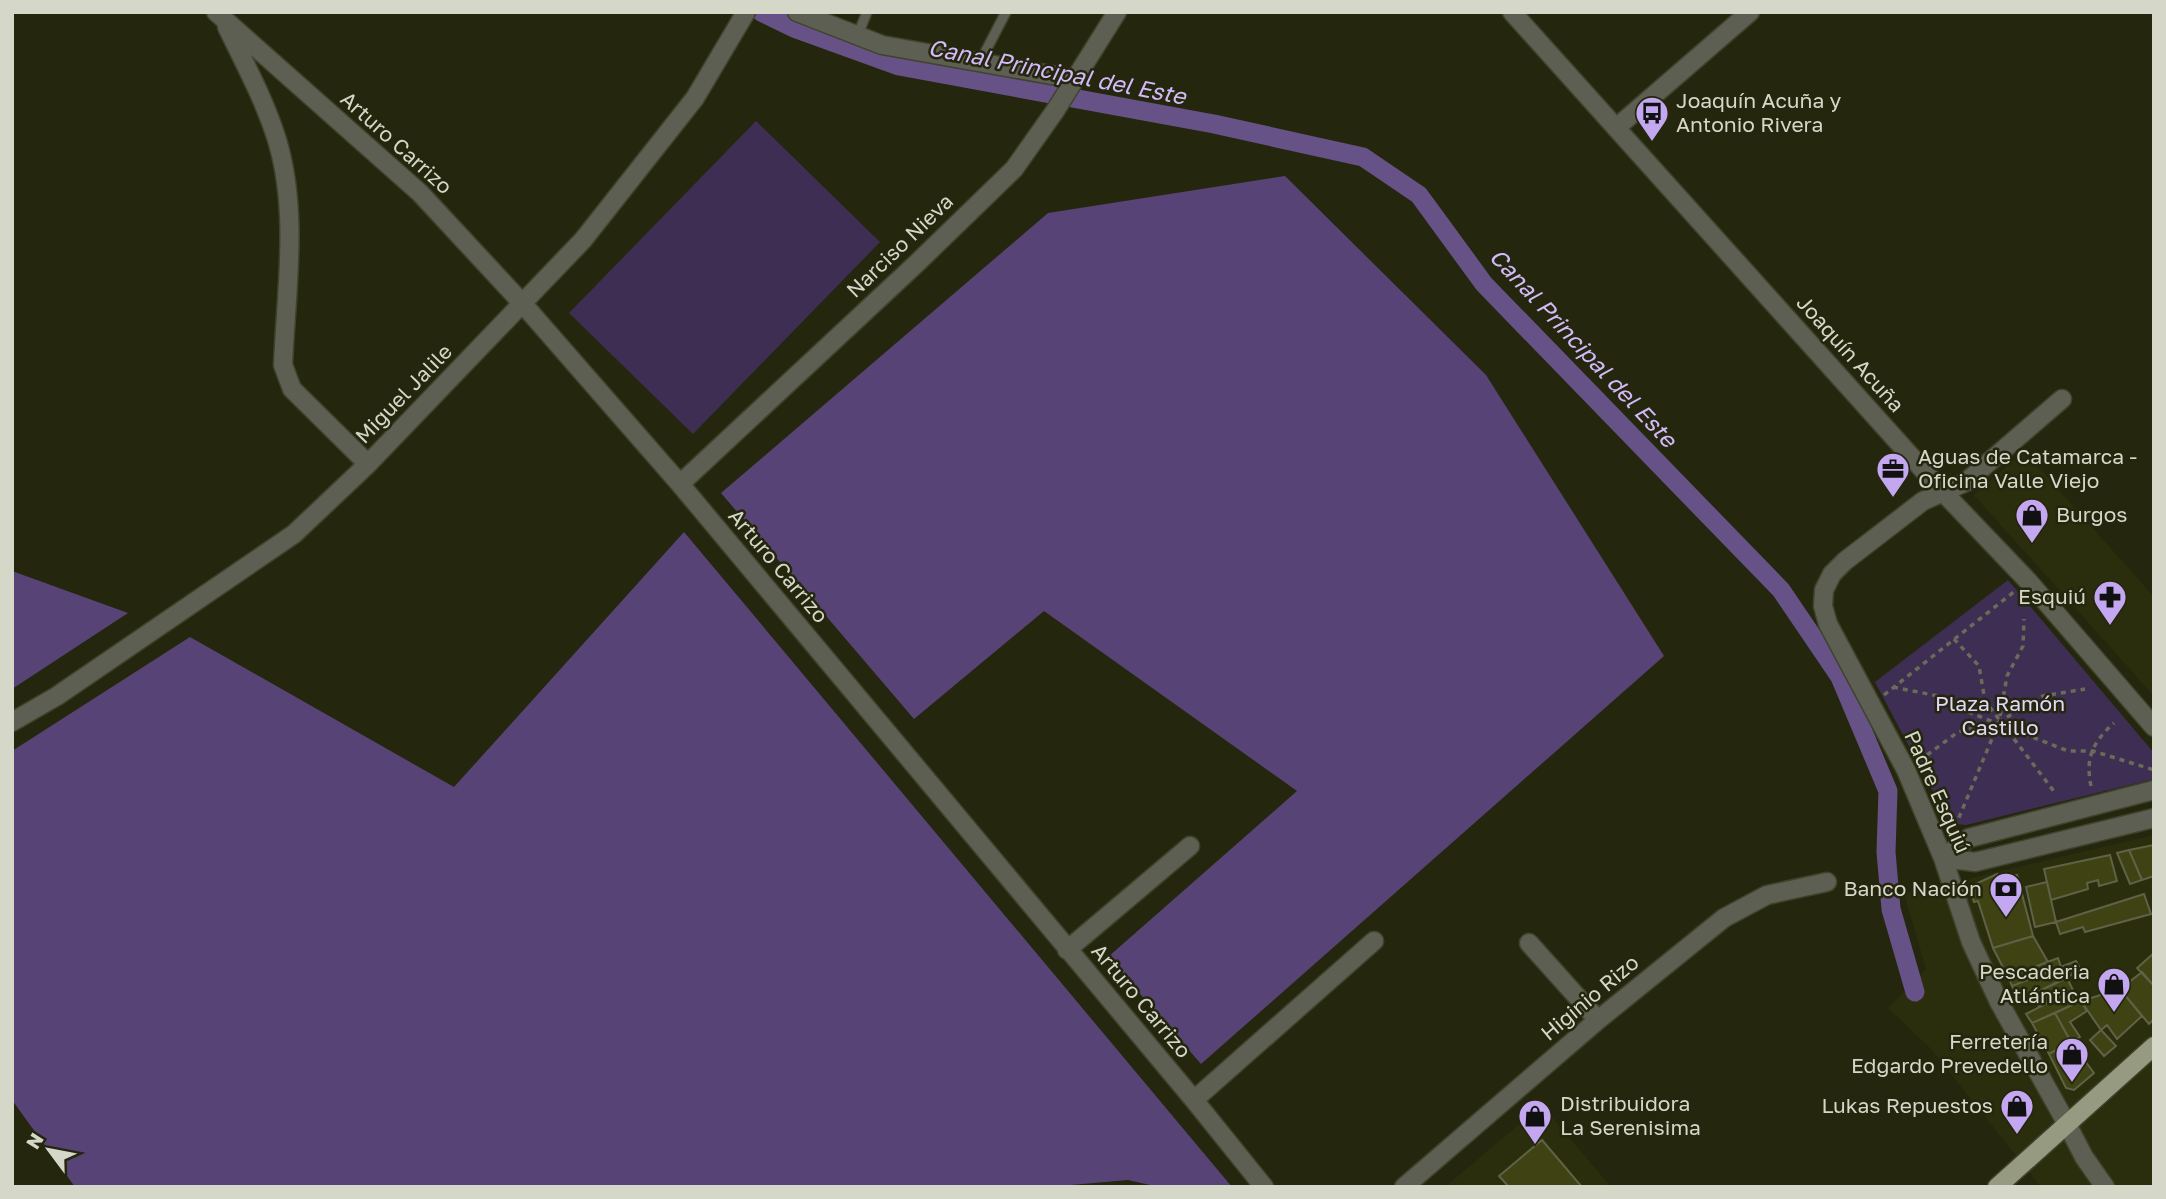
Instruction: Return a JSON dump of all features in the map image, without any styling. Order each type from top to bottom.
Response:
[{"type":"main road","points":[[1997,1187],[2154,1046]]},
{"type":"street","points":[[797,12],[882,45],[1074,79]]},
{"type":"street","name":"Narciso Nieva","points":[[680,484],[1014,169],[1055,111],[1117,12]]},
{"type":"street","name":"Joaquín Acuña","points":[[1512,12],[1943,492],[2028,581],[2154,727]]},
{"type":"street","points":[[1616,128],[1750,12]]},
{"type":"street","points":[[220,16],[260,96],[277,141],[288,195],[283,365],[292,389],[368,464]]},
{"type":"street","name":"Arturo Carrizo","points":[[220,16],[419,193],[523,304],[680,484],[1264,1187]]},
{"type":"street","name":"Miguel Jalile","points":[[12,722],[57,696],[294,534],[368,464],[583,240],[695,98],[744,16]]},
{"type":"street","name":"Padre Esquiú","points":[[2062,399],[1966,482],[1923,501],[1845,561],[1832,574],[1824,590],[1823,606],[1828,624],[1906,770],[1943,858],[1971,942],[1999,1002],[2084,1157],[2105,1187]]},
{"type":"street","points":[[1943,858],[1969,838],[2154,790]]},
{"type":"street","points":[[1943,858],[1975,862],[2154,818]]},
{"type":"street","points":[[1067,950],[1190,846]]},
{"type":"street","name":"Higinio Rizo","points":[[1404,1187],[1598,1020],[1724,918],[1767,895],[1827,882]]},
{"type":"street","points":[[1194,1100],[1374,941]]},
{"type":"street","points":[[1529,943],[1598,1020]]},
{"type":"lane","points":[[856,37],[867,12]]},
{"type":"lane","points":[[980,62],[1006,12]]},
{"type":"path","points":[[1871,705],[2028,581]]},
{"type":"path","points":[[1943,858],[1999,722],[2007,676],[2022,646],[2024,619]]},
{"type":"path","points":[[1954,639],[1979,666],[1985,701],[2056,794]]},
{"type":"path","points":[[1893,687],[1938,696],[1963,710],[2068,751],[2094,751],[2154,770]]},
{"type":"path","points":[[1927,755],[1958,732],[1999,722],[2043,696],[2085,689]]},
{"type":"path","points":[[2091,786],[2087,767],[2099,737],[2114,723]]},
{"type":"shaded area","points":[[1285,176],[1486,375],[1664,656],[1201,1064],[1108,957],[1297,791],[1044,611],[914,719],[721,493],[1048,213]]},
{"type":"shaded area","points":[[2024,451],[2154,597],[2154,696],[1974,495]]},
{"type":"shaded area","points":[[684,532],[1232,1187],[1159,1187],[1128,1180],[1048,1187],[75,1187],[12,1100],[12,751],[190,637],[454,787]]},
{"type":"shaded area","points":[[12,571],[128,613],[12,689]]},
{"type":"shaded area","points":[[2154,835],[2154,1187],[2041,1187],[1932,1050],[1888,1008],[1926,969],[1904,894]]},
{"type":"shaded area","name":"Distribuidora La Serenisima","points":[[1542,1105],[1611,1187],[1445,1187]]},
{"type":"green space","points":[[756,121],[880,242],[693,434],[569,313]]},
{"type":"green space","name":"Plaza Ramón Castillo","points":[[2008,580],[2154,753],[2154,779],[1966,825],[1955,824],[1947,818],[1875,682]]},
{"type":"building","points":[[2154,845],[2154,876],[2142,880],[2129,850]]},
{"type":"building","points":[[2129,850],[2142,880],[2130,884],[2117,853]]},
{"type":"building","points":[[2110,855],[2117,881],[2099,886],[2098,880],[2087,883],[2088,889],[2051,900],[2044,869]]},
{"type":"building","name":"Banco Nación","points":[[1997,874],[1998,880],[2017,875],[2033,936],[1993,948],[1978,901],[1974,902],[1969,887]]},
{"type":"building","points":[[2047,882],[2056,922],[2035,927],[2026,887]]},
{"type":"building","points":[[2144,894],[2151,914],[2085,932],[2083,927],[2060,934],[2056,922]]},
{"type":"building","points":[[2033,936],[2048,962],[2008,977],[1993,948]]},
{"type":"building","points":[[2154,953],[2154,986],[2137,968]]},
{"type":"building","points":[[2058,958],[2061,967],[2012,986],[2008,977]]},
{"type":"building","points":[[2076,961],[2081,970],[2020,1001],[2012,986]]},
{"type":"building","points":[[2142,972],[2154,986],[2154,1019],[2149,1024],[2120,989]]},
{"type":"building","points":[[2067,978],[2073,990],[2039,1007],[2033,994]]},
{"type":"building","name":"Pescaderia Atlántica","points":[[2120,989],[2142,1016],[2117,1039],[2107,1025],[2101,1030],[2081,1001]]},
{"type":"building","points":[[2073,990],[2081,1001],[2032,1023],[2026,1014]]},
{"type":"building","points":[[2081,1001],[2087,1011],[2070,1022],[2080,1037],[2071,1042],[2055,1013]]},
{"type":"building","points":[[2055,1013],[2071,1042],[2049,1054],[2032,1023]]},
{"type":"building","points":[[2101,1030],[2116,1046],[2104,1056],[2090,1040]]},
{"type":"building","points":[[2071,1042],[2094,1073],[2074,1090],[2066,1088],[2049,1054]]},
{"type":"building","points":[[1542,1140],[1582,1187],[1509,1187],[1499,1176]]},
{"type":"waterway","name":"Canal Principal del Este","points":[[761,12],[794,28],[899,66],[1214,124],[1363,157],[1419,195],[1484,284],[1781,590],[1840,677],[1888,791],[1886,852],[1891,909],[1915,992]]},
{"type":"place","name":"Joaquín Acuña y Antonio Rivera","points":[[1652,143]]},
{"type":"place","name":"Aguas de Catamarca - Oficina Valle Viejo","points":[[1893,499]]},
{"type":"place","name":"Burgos","points":[[2032,545]]},
{"type":"place","name":"Esquiú","points":[[2110,627]]},
{"type":"place","name":"Banco Nación","points":[[2006,919]]},
{"type":"place","name":"Pescaderia Atlántica","points":[[2114,1014]]},
{"type":"place","name":"Ferretería Edgardo Prevedello","points":[[2072,1084]]},
{"type":"place","name":"Lukas Repuestos","points":[[2017,1136]]},
{"type":"place","name":"Distribuidora La Serenisima","points":[[1535,1146]]}]
